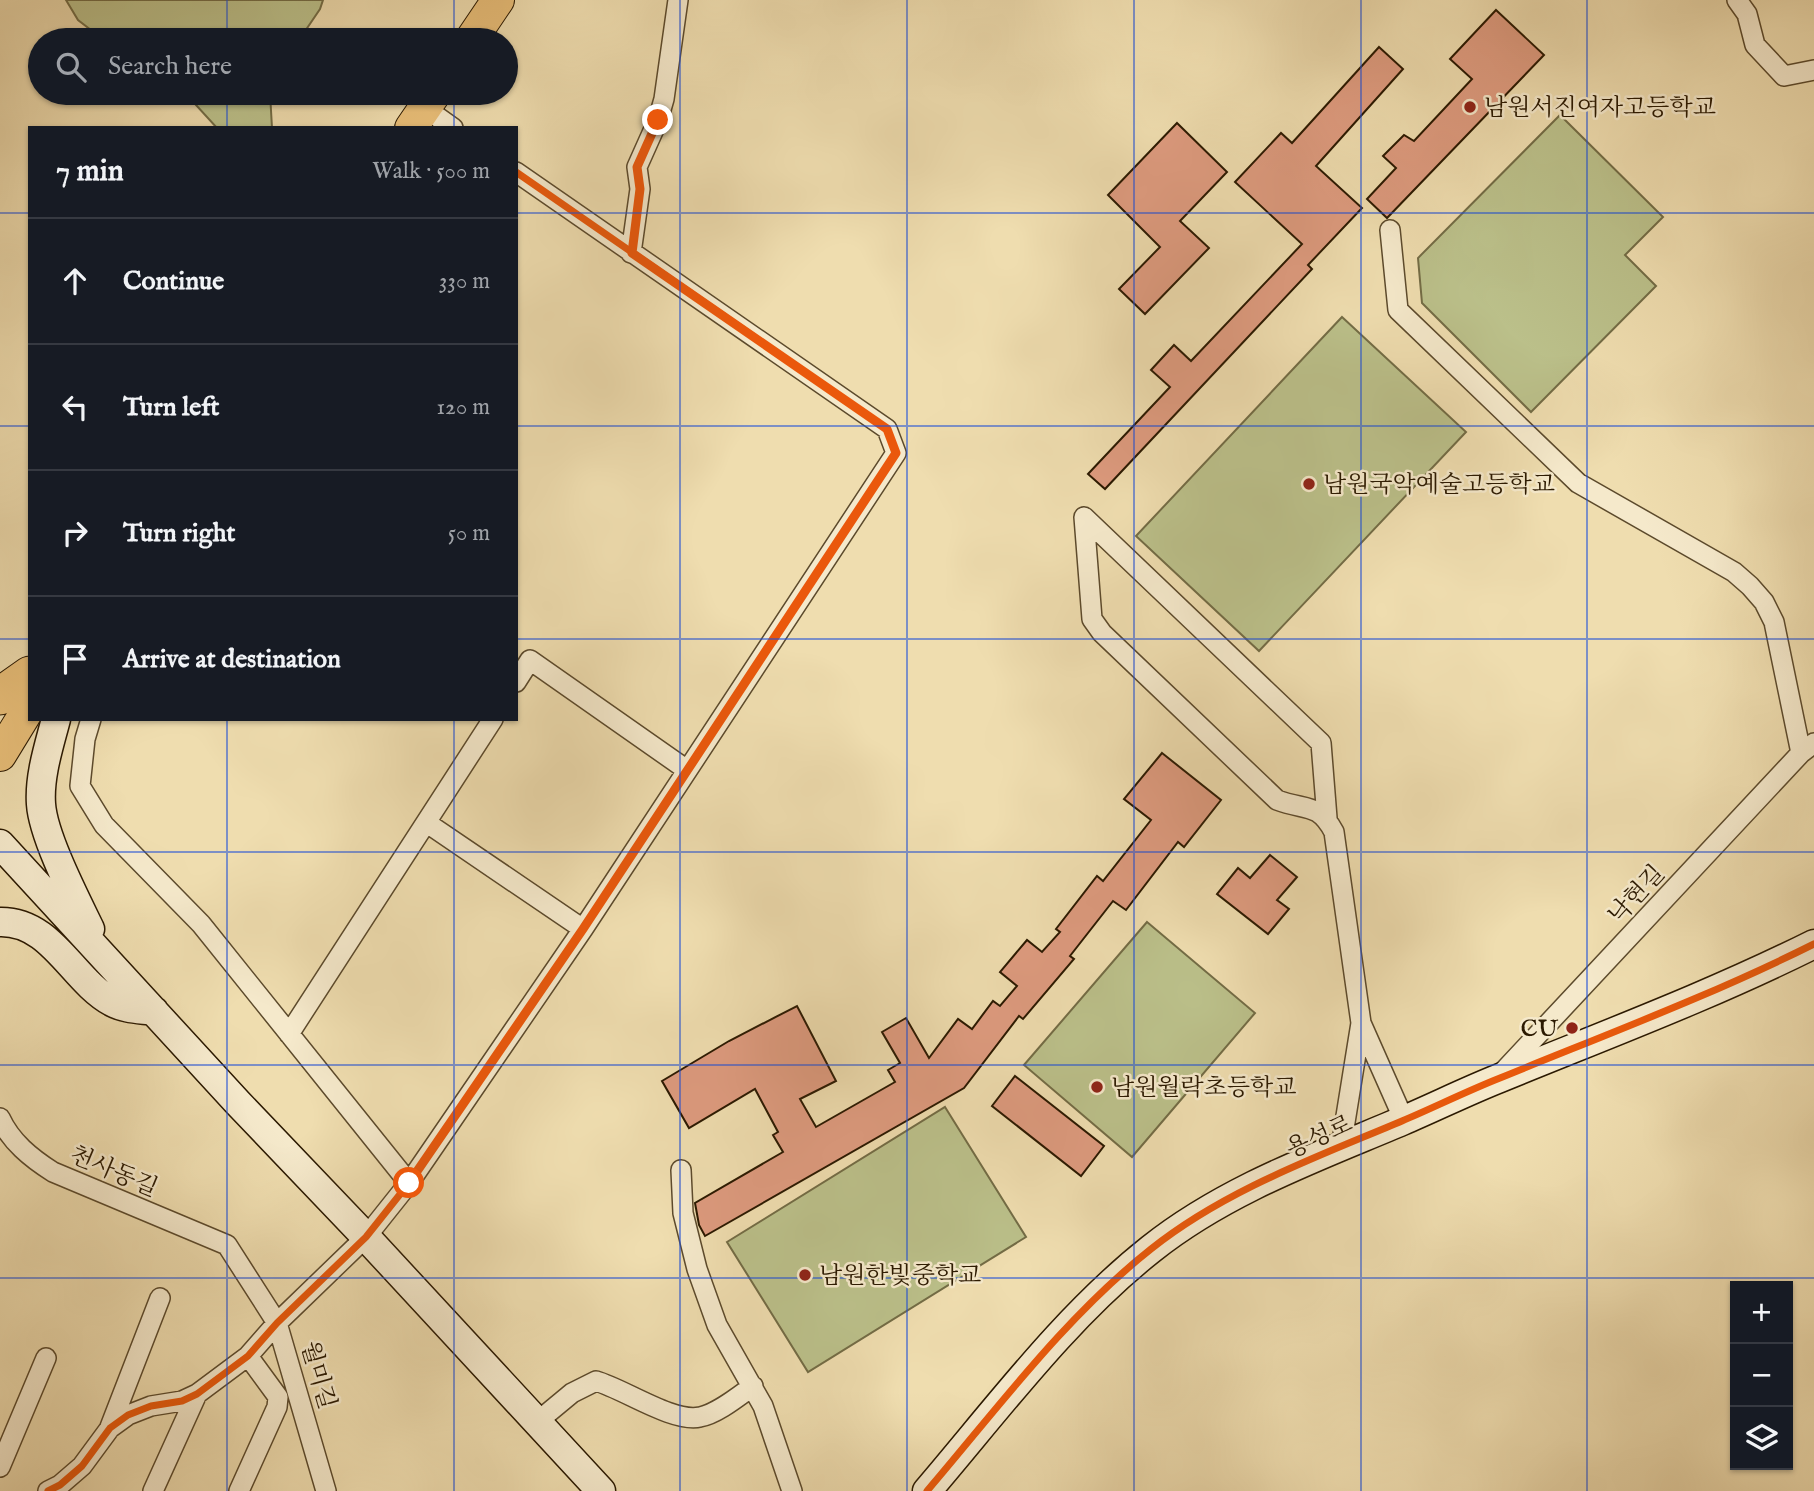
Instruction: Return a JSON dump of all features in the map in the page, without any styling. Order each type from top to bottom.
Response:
[{"type":"highway","points":[[0,696],[28,676]]},
{"type":"main road","points":[[479,28],[498,0]]},
{"type":"main road","points":[[0,755],[28,709]]},
{"type":"street","points":[[632,253],[640,189],[637,167],[658,120],[664,99],[678,0]]},
{"type":"street","points":[[1737,0],[1747,13],[1755,45],[1784,76],[1814,70]]},
{"type":"street","points":[[424,109],[450,126]]},
{"type":"street","points":[[110,1428],[128,1415],[151,1406],[182,1401],[197,1394],[248,1356],[277,1323],[366,1237],[409,1183],[583,929],[896,453],[887,429],[518,173]]},
{"type":"street","points":[[1390,230],[1398,310],[1578,483],[1734,572],[1764,602],[1774,622],[1807,748]]},
{"type":"street","points":[[1327,818],[1316,809],[1294,807],[1277,800],[1102,633],[1092,619],[1084,517],[1321,743],[1327,818],[1334,832],[1361,1023],[1404,1120]]},
{"type":"street","points":[[518,679],[530,660],[687,770]]},
{"type":"street","points":[[56,721],[46,761],[41,805],[52,845],[104,956]]},
{"type":"street","points":[[90,721],[85,739],[80,786],[103,825],[201,924],[409,1183]]},
{"type":"street","points":[[289,1034],[492,721]]},
{"type":"street","name":"낙현길","points":[[1495,1080],[1807,748]]},
{"type":"street","points":[[427,823],[583,929]]},
{"type":"street","points":[[0,844],[601,1491]]},
{"type":"street","points":[[0,922],[9,922],[39,934],[97,992],[114,1004],[154,1011]]},
{"type":"street","name":"용성로","points":[[927,1491],[1096,1296],[1153,1248],[1200,1215],[1259,1183],[1495,1080],[1751,976],[1814,944]]},
{"type":"street","points":[[1341,1147],[1361,1023]]},
{"type":"street","name":"천사동길","points":[[0,1118],[5,1129],[29,1156],[53,1172],[227,1245]]},
{"type":"street","points":[[681,1170],[683,1213],[696,1269],[718,1325],[763,1406],[792,1491]]},
{"type":"street","name":"월미길","points":[[227,1245],[277,1323],[326,1491]]},
{"type":"street","points":[[55,1489],[82,1466],[110,1428],[160,1298]]},
{"type":"street","points":[[239,1491],[277,1407],[278,1397],[248,1356]]},
{"type":"street","points":[[0,1466],[46,1358]]},
{"type":"street","points":[[537,1422],[572,1393],[596,1381],[668,1413],[700,1418],[729,1403],[753,1386]]},
{"type":"street","points":[[153,1491],[197,1394]]},
{"type":"green space","points":[[66,0],[323,0],[307,28],[88,28],[78,20]]},
{"type":"green space","points":[[196,105],[271,105],[272,126],[215,126]]},
{"type":"green space","points":[[1560,115],[1663,217],[1625,255],[1656,286],[1531,412],[1422,303],[1418,258]]},
{"type":"green space","points":[[1342,317],[1466,432],[1259,651],[1136,536]]},
{"type":"green space","points":[[1147,922],[1255,1013],[1132,1157],[1024,1065]]},
{"type":"green space","points":[[945,1107],[1026,1237],[808,1372],[727,1242]]},
{"type":"building","name":"남원서진여자고등학교","points":[[1496,10],[1544,55],[1387,218],[1367,199],[1396,168],[1383,156],[1404,135],[1414,141],[1472,79],[1450,59]]},
{"type":"building","points":[[1379,47],[1403,69],[1316,166],[1362,208],[1308,265],[1312,269],[1105,489],[1088,474],[1170,387],[1151,370],[1174,345],[1191,361],[1302,244],[1235,182],[1281,133],[1292,143]]},
{"type":"building","points":[[1177,123],[1227,172],[1180,221],[1209,248],[1145,314],[1119,289],[1160,247],[1108,195]]},
{"type":"building","points":[[1162,753],[1221,800],[1184,847],[1178,842],[1126,910],[1113,901],[1070,956],[1074,959],[1023,1019],[1019,1016],[964,1088],[705,1236],[699,1225],[695,1203],[783,1152],[773,1135],[778,1132],[755,1089],[689,1128],[662,1081],[729,1041],[797,1006],[836,1081],[800,1099],[816,1127],[895,1082],[888,1070],[900,1063],[882,1032],[906,1018],[929,1058],[958,1019],[972,1029],[993,1001],[1000,1006],[1017,986],[1000,972],[1027,940],[1042,952],[1060,932],[1056,929],[1097,876],[1103,881],[1151,820],[1124,799]]},
{"type":"building","points":[[1270,855],[1297,877],[1277,900],[1289,909],[1268,934],[1217,894],[1238,868],[1250,878]]},
{"type":"building","points":[[1015,1076],[1104,1146],[1081,1176],[992,1106]]},
{"type":"cycle path","points":[[48,1491],[60,1485],[82,1466],[110,1428],[128,1415],[151,1406],[182,1401],[197,1394],[248,1356],[277,1323],[366,1237],[409,1183],[583,929],[896,453],[887,429],[518,173]]},
{"type":"cycle path","points":[[927,1491],[1033,1364],[1090,1304],[1151,1249],[1209,1209],[1272,1176],[1698,997],[1814,944]]},
{"type":"place","name":"남원서진여자고등학교","points":[[1470,107]]},
{"type":"place","name":"남원국악예술고등학교","points":[[1309,484]]},
{"type":"place","name":"CU","points":[[1572,1028]]},
{"type":"place","name":"남원월락초등학교","points":[[1097,1087]]},
{"type":"place","name":"남원한빛중학교","points":[[805,1275]]},
{"type":"route","points":[[409,1183],[583,929],[896,453],[887,429],[632,253],[640,189],[637,167],[658,120]]}]
